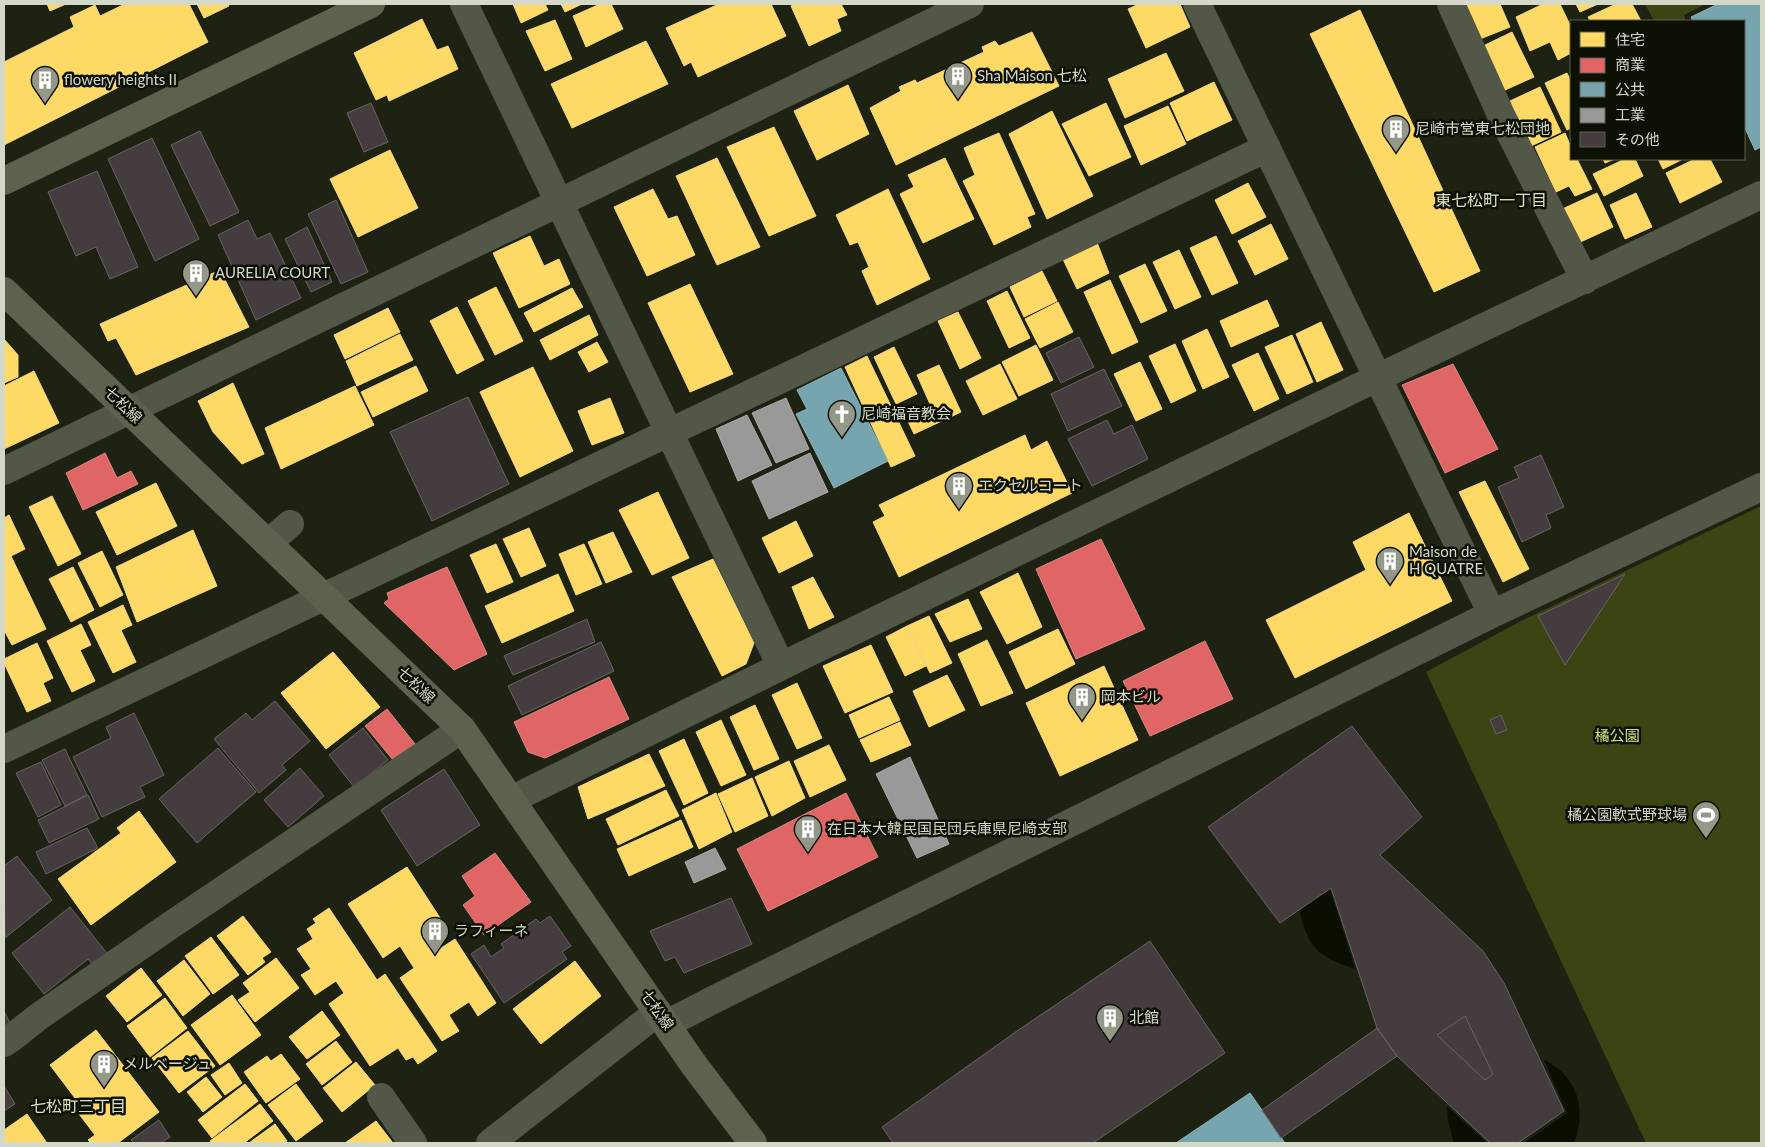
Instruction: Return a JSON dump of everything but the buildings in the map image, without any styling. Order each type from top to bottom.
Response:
[{"type":"street","points":[[4,181],[371,4]]},
{"type":"street","points":[[464,4],[781,666]]},
{"type":"street","points":[[4,471],[970,4]]},
{"type":"street","points":[[1198,4],[1492,614]]},
{"type":"street","points":[[1451,4],[1501,115],[1585,280]]},
{"type":"street","points":[[4,749],[1267,148]]},
{"type":"street","points":[[511,800],[781,666],[1761,195]]},
{"type":"street","name":"七松線","points":[[4,291],[462,730],[694,1065],[753,1143]]},
{"type":"street","points":[[490,1143],[663,1018],[720,996],[1492,614],[1761,487]]},
{"type":"street","points":[[268,543],[290,524]]},
{"type":"street","points":[[4,1043],[38,1017],[176,922],[462,730]]},
{"type":"street","points":[[381,1097],[412,1143]]},
{"type":"green space","points":[[1645,4],[1706,4],[1684,15],[1686,20],[1653,20]]},
{"type":"green space","name":"橘公園","points":[[1761,506],[1761,1143],[1646,1143],[1426,672],[1519,622]]},
{"type":"shaded area","points":[[1330,889],[1355,969],[1342,965],[1323,955],[1311,942],[1302,922],[1299,909]]},
{"type":"shaded area","points":[[1544,1060],[1565,1075],[1577,1095],[1580,1118],[1574,1143],[1524,1143],[1567,1113]]},
{"type":"shaded area","points":[[1447,1106],[1487,1143],[1454,1143],[1448,1121]]},
{"type":"place","name":"Sha Maison 七松","points":[[958,100]]},
{"type":"place","name":"flowery heightsⅡ","points":[[45,104]]},
{"type":"place","name":"尼崎市営東七松団地","points":[[1396,153]]},
{"type":"place","name":"AURELIA COURT","points":[[196,297]]},
{"type":"place","name":"尼崎福音教会","points":[[842,438]]},
{"type":"place","name":"エクセルコート","points":[[959,510]]},
{"type":"place","name":"Maison de H QUATRE","points":[[1390,585]]},
{"type":"place","name":"岡本ビル","points":[[1082,721]]},
{"type":"place","name":"橘公園軟式野球場","points":[[1706,839]]},
{"type":"place","name":"在日本大韓民国民団兵庫県尼崎支部","points":[[808,853]]},
{"type":"place","name":"ラフィーネ","points":[[435,955]]},
{"type":"place","name":"北館","points":[[1110,1042]]},
{"type":"place","name":"メルベージュ","points":[[104,1088]]},
{"type":"district","name":"東七松町一丁目","points":[[1491,200]]},
{"type":"district","name":"七松町三丁目","points":[[78,1106]]}]
